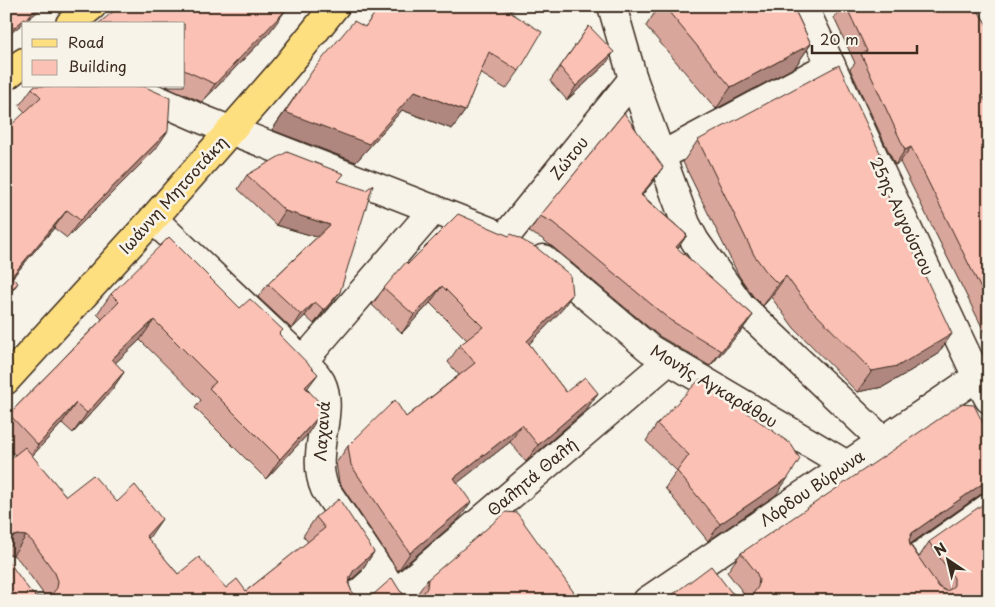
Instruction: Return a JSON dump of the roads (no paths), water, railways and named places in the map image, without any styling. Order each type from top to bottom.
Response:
[{"type":"main road","points":[[72,22],[92,6]]},
{"type":"main road","name":"Ιωάννη Μητσοτάκη","points":[[6,380],[153,219],[286,67],[335,6]]},
{"type":"main road","points":[[6,76],[22,64]]},
{"type":"street","points":[[612,6],[633,79],[686,224],[695,241],[741,306],[882,440]]},
{"type":"street","name":"25ης Αυγούστου","points":[[803,6],[983,388]]},
{"type":"street","points":[[982,6],[989,18]]},
{"type":"street","points":[[661,156],[831,66]]},
{"type":"street","name":"Ζώτου","points":[[505,237],[633,79]]},
{"type":"street","name":"Μονής Αγκαράθου","points":[[131,88],[230,130],[505,237],[534,252],[650,348],[847,465]]},
{"type":"street","points":[[303,361],[434,209]]},
{"type":"street","name":"Λαχανά","points":[[153,219],[303,361],[320,380],[326,400],[319,462],[320,477],[325,489],[392,589]]},
{"type":"street","name":"Θαλητά Θαλή","points":[[351,601],[392,589],[668,360]]},
{"type":"street","name":"Λόρδου Βύρωνα","points":[[647,601],[882,440],[983,388]]},
{"type":"street","points":[[700,564],[718,586]]},
{"type":"lane","points":[[914,573],[904,559],[989,499]]}]
